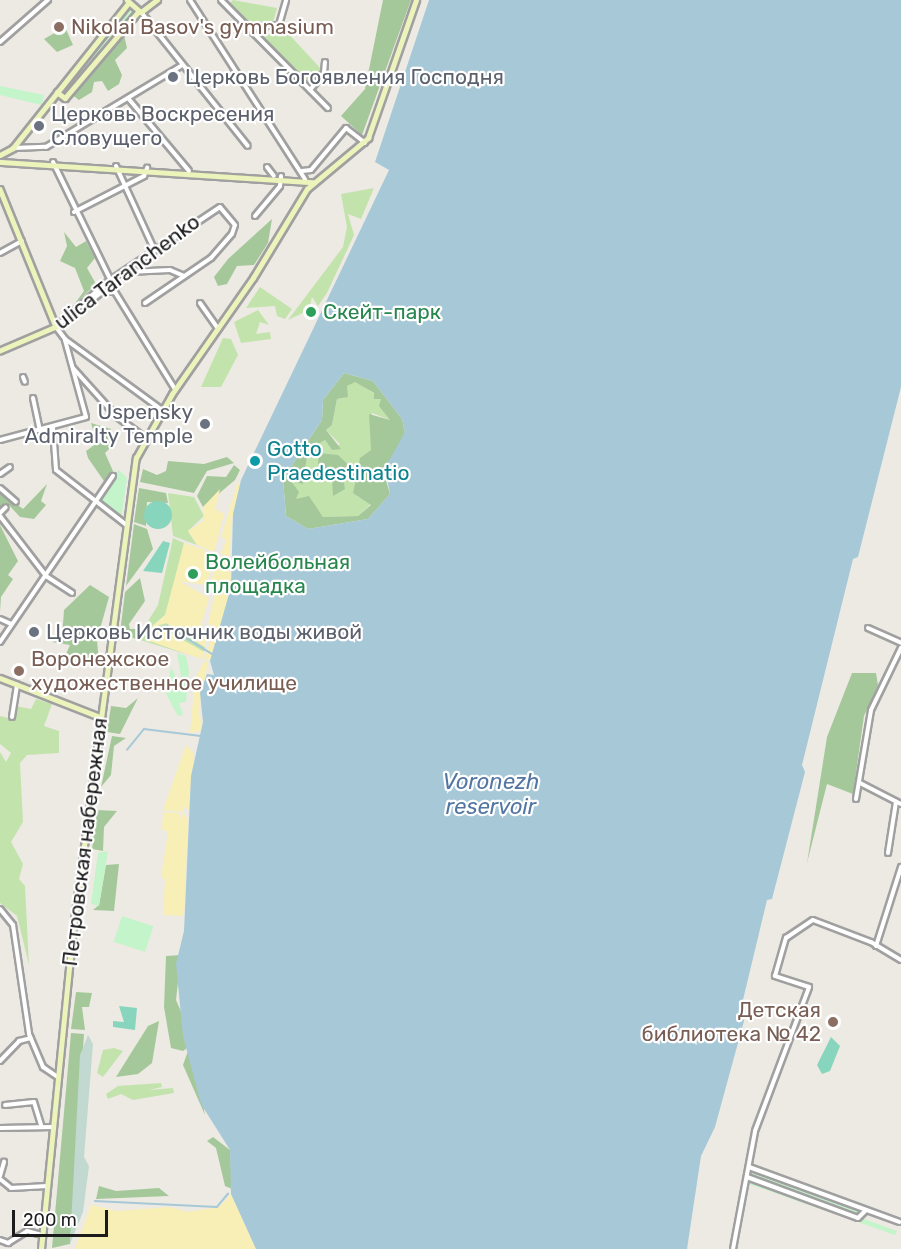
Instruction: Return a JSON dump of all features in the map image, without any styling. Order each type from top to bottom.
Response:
[{"type":"main road","points":[[57,92],[66,97],[139,12],[157,0]]},
{"type":"main road","points":[[0,162],[53,162],[281,176],[313,182],[365,143],[416,0]]},
{"type":"main road","points":[[0,155],[13,148],[128,1],[139,12]]},
{"type":"main road","name":"Петровская набережная","points":[[41,1249],[58,1077],[100,717],[133,470],[145,438],[175,389],[218,329],[313,182]]},
{"type":"main road","points":[[0,189],[56,327]]},
{"type":"main road","name":"ulica Taranchenko","points":[[0,351],[56,327]]},
{"type":"main road","points":[[0,678],[100,717]]},
{"type":"street","points":[[0,42],[48,0]]},
{"type":"street","points":[[190,0],[302,171],[305,179]]},
{"type":"street","points":[[221,0],[328,108]]},
{"type":"street","points":[[249,28],[279,25],[286,0]]},
{"type":"street","points":[[139,12],[248,146]]},
{"type":"street","points":[[310,90],[324,73],[325,62]]},
{"type":"street","points":[[13,148],[46,147],[181,66]]},
{"type":"street","points":[[128,98],[189,171]]},
{"type":"street","points":[[302,171],[311,170],[346,128],[365,143]]},
{"type":"street","points":[[53,162],[74,212],[111,281]]},
{"type":"street","points":[[116,166],[154,249]]},
{"type":"street","points":[[267,167],[274,176]]},
{"type":"street","points":[[74,212],[144,176],[147,168]]},
{"type":"street","points":[[255,216],[280,186],[281,176]]},
{"type":"street","name":"ulica Taranchenko","points":[[56,327],[154,249],[220,207],[233,223],[232,234],[217,251],[184,276]]},
{"type":"street","points":[[0,253],[22,241]]},
{"type":"street","points":[[127,272],[170,270],[184,276]]},
{"type":"street","points":[[145,303],[184,276]]},
{"type":"street","points":[[84,306],[102,292],[115,292],[175,389]]},
{"type":"street","points":[[200,303],[218,329]]},
{"type":"street","points":[[56,327],[65,339],[162,410]]},
{"type":"street","points":[[0,440],[83,421],[86,412],[65,339]]},
{"type":"street","points":[[72,367],[116,416],[145,438]]},
{"type":"street","points":[[33,398],[40,430]]},
{"type":"street","points":[[53,428],[56,470],[125,524]]},
{"type":"street","points":[[0,474],[10,467]]},
{"type":"street","points":[[0,642],[114,476]]},
{"type":"street","points":[[0,488],[16,502]]},
{"type":"street","points":[[6,507],[0,515],[46,576],[72,593]]},
{"type":"street","points":[[0,619],[11,624]]},
{"type":"street","points":[[867,628],[901,643]]},
{"type":"street","points":[[856,799],[871,710],[901,648]]},
{"type":"street","points":[[12,717],[17,684]]},
{"type":"street","points":[[859,783],[901,804]]},
{"type":"street","points":[[888,853],[896,802]]},
{"type":"street","points":[[876,946],[901,867]]},
{"type":"street","points":[[0,909],[13,925],[31,1038],[43,1067],[58,1077]]},
{"type":"street","points":[[733,1249],[759,1118],[809,987],[775,976],[786,938],[813,920],[876,946],[901,960]]},
{"type":"street","points":[[0,1061],[19,1041],[31,1038]]},
{"type":"street","points":[[5,1105],[34,1102],[41,1125]]},
{"type":"street","points":[[0,1128],[41,1125],[53,1127]]},
{"type":"street","points":[[4,1162],[0,1177],[11,1188],[47,1186]]},
{"type":"street","points":[[749,1167],[899,1222]]},
{"type":"street","points":[[747,1177],[858,1218],[866,1210]]},
{"type":"street","points":[[0,1240],[8,1242],[27,1232],[42,1235]]},
{"type":"green space","points":[[233,0],[277,8],[272,26],[250,24],[230,3]]},
{"type":"green space","points":[[383,0],[411,0],[362,135],[341,116],[365,89]]},
{"type":"green space","points":[[130,5],[135,13],[66,95],[60,91]]},
{"type":"green space","points":[[65,27],[73,45],[57,52],[44,39]]},
{"type":"green space","points":[[285,30],[322,70],[311,87],[259,37]]},
{"type":"green space","points":[[124,35],[127,48],[115,60],[122,75],[119,84],[108,91],[102,81],[94,82],[92,92],[79,100],[71,94]]},
{"type":"green space","points":[[0,86],[44,95],[42,105],[0,95]]},
{"type":"green space","points":[[374,188],[361,219],[348,214],[354,235],[327,293],[318,306],[312,297],[309,310],[288,320],[343,247],[347,227],[341,194]]},
{"type":"green space","points":[[272,219],[268,243],[254,265],[237,266],[227,284],[218,286],[214,277],[228,259]]},
{"type":"green space","points":[[64,232],[76,247],[86,241],[95,258],[87,268],[96,284],[73,306],[84,291],[75,268],[60,261],[67,246]]},
{"type":"green space","points":[[260,287],[292,309],[285,319],[277,316],[275,306],[246,308]]},
{"type":"green space","points":[[258,310],[269,325],[260,322],[256,334],[270,332],[271,339],[241,343],[234,322]]},
{"type":"green space","points":[[223,338],[231,339],[238,355],[221,387],[201,387]]},
{"type":"green space","points":[[344,373],[373,381],[402,419],[405,432],[385,477],[390,494],[368,519],[308,529],[286,516],[283,479],[322,420],[323,400]],"holes":[[[355,382],[374,393],[374,399],[381,399],[379,406],[390,420],[369,414],[371,450],[360,458],[357,473],[338,455],[319,453],[317,476],[332,480],[333,496],[345,489],[343,476],[356,479],[353,493],[371,505],[358,516],[323,517],[309,496],[296,499],[299,492],[291,481],[303,484],[308,450],[325,440],[332,450],[341,449],[326,430],[332,425],[337,399],[348,397],[347,386]]]},
{"type":"green space","points":[[355,381],[382,399],[390,420],[372,413],[371,450],[357,473],[320,457],[332,484],[343,476],[356,479],[358,497],[364,496],[371,504],[358,516],[323,517],[311,500],[296,499],[290,481],[303,482],[308,450],[325,440],[332,450],[340,444],[326,430],[332,425],[337,399],[344,398],[347,386]]},
{"type":"green space","points":[[91,423],[111,429],[108,437],[118,440],[105,453],[113,471],[106,484],[88,458],[86,451],[97,443]]},
{"type":"green space","points":[[227,457],[234,463],[207,471],[194,493],[140,482],[143,469],[157,475],[166,471],[168,461],[204,464]]},
{"type":"green space","points":[[234,465],[240,470],[235,480],[203,507],[197,496],[207,476],[226,477]]},
{"type":"green space","points":[[119,470],[127,478],[121,520],[99,503]]},
{"type":"green space","points":[[47,484],[41,501],[46,505],[34,519],[20,517],[8,504],[0,510],[0,491],[23,509]]},
{"type":"green space","points":[[139,488],[166,493],[168,503],[147,502],[146,526],[134,522]]},
{"type":"green space","points":[[168,493],[194,497],[204,516],[188,531],[197,545],[173,536]]},
{"type":"green space","points":[[158,501],[168,505],[172,515],[168,525],[158,529],[148,525],[144,515],[148,505]]},
{"type":"green space","points":[[134,524],[147,529],[153,549],[126,586]]},
{"type":"green space","points":[[0,525],[18,561],[8,575],[13,579],[1,597],[0,612]]},
{"type":"green space","points":[[173,538],[184,543],[179,572],[165,615],[151,627],[166,623],[205,647],[204,652],[165,630],[151,633],[156,643],[192,656],[137,639],[158,605]]},
{"type":"green space","points":[[163,541],[170,543],[162,573],[143,571]]},
{"type":"green space","points":[[140,578],[145,601],[129,624],[130,629],[140,629],[136,639],[120,633],[125,592]]},
{"type":"green space","points":[[90,585],[109,597],[97,640],[99,663],[66,654],[70,645],[52,642],[62,637],[64,610]]},
{"type":"green space","points":[[177,653],[186,656],[189,670],[186,702],[179,703],[183,715],[178,716],[166,694],[171,667],[177,679],[171,691],[182,682]]},
{"type":"green space","points":[[852,673],[876,673],[878,685],[864,716],[853,794],[827,784],[807,863],[827,737]]},
{"type":"green space","points":[[138,698],[120,734],[107,732],[111,706],[126,708]]},
{"type":"green space","points":[[36,699],[52,704],[44,726],[59,731],[59,753],[27,755],[20,763],[23,822],[11,842],[23,864],[19,879],[25,886],[29,965],[17,916],[0,903],[0,752],[6,762],[11,753],[0,744],[0,716],[13,719],[16,706],[31,709]]},
{"type":"green space","points":[[112,736],[126,738],[114,746],[111,775],[101,787]]},
{"type":"green space","points":[[97,810],[117,811],[104,827],[103,851],[92,849]]},
{"type":"green space","points":[[108,851],[99,906],[91,904],[98,853]]},
{"type":"green space","points":[[119,864],[114,911],[93,910],[99,905],[106,865]]},
{"type":"green space","points":[[122,916],[153,926],[145,952],[114,942]]},
{"type":"green space","points":[[181,955],[176,1000],[186,1023],[187,1048],[183,1051],[171,1048],[164,1007],[166,956]]},
{"type":"green space","points":[[76,992],[92,993],[89,1007],[82,1007],[85,1030],[71,1029]]},
{"type":"green space","points":[[119,1006],[137,1008],[135,1030],[113,1027],[113,1021],[124,1022]]},
{"type":"green space","points":[[159,1021],[152,1063],[138,1074],[116,1077],[148,1026]]},
{"type":"green space","points":[[71,1033],[84,1034],[70,1244],[52,1248]]},
{"type":"green space","points":[[88,1035],[93,1044],[84,1157],[89,1166],[83,1212],[70,1244],[80,1055]]},
{"type":"green space","points":[[831,1037],[840,1046],[830,1071],[822,1074],[817,1065]]},
{"type":"green space","points":[[114,1048],[123,1051],[103,1077],[97,1073],[103,1050]]},
{"type":"green space","points":[[188,1051],[199,1082],[205,1115],[183,1065]]},
{"type":"green space","points":[[161,1083],[162,1087],[149,1090],[173,1088],[174,1093],[133,1100],[121,1094],[108,1099],[106,1094],[118,1086]]},
{"type":"green space","points":[[213,1137],[230,1150],[232,1189],[225,1186],[216,1148],[207,1141]]},
{"type":"green space","points":[[755,1168],[869,1206],[864,1219],[897,1231],[895,1235],[749,1184]]},
{"type":"green space","points":[[99,1186],[116,1191],[159,1188],[169,1196],[96,1199]]},
{"type":"sand","points":[[238,481],[241,492],[231,522],[230,557],[221,554],[226,540],[221,537]]},
{"type":"sand","points":[[220,489],[215,509],[224,514],[214,552],[197,545],[188,531],[204,521],[203,507]]},
{"type":"sand","points":[[184,543],[205,550],[211,570],[206,585],[179,581],[209,598],[200,629],[207,638],[205,647],[166,623],[151,628],[165,615]]},
{"type":"sand","points":[[220,556],[230,559],[231,587],[210,661],[204,659],[216,627],[208,624],[217,583],[211,580]]},
{"type":"sand","points":[[165,630],[204,652],[202,659],[149,641],[151,633]]},
{"type":"sand","points":[[204,661],[208,662],[199,707],[202,730],[190,733],[195,679]]},
{"type":"sand","points":[[186,745],[194,754],[189,810],[182,806],[184,812],[163,810]]},
{"type":"sand","points":[[163,812],[180,813],[180,819],[184,813],[188,820],[184,916],[163,915],[165,879],[161,878],[168,831],[162,830]]},
{"type":"sand","points":[[231,1194],[256,1249],[75,1249],[91,1205],[117,1211],[169,1207],[188,1212],[219,1207]]},
{"type":"water","name":"Voronezh reservoir","points":[[429,0],[901,0],[901,387],[858,557],[853,559],[802,765],[805,772],[772,899],[767,900],[742,1004],[744,1021],[715,1127],[701,1156],[687,1249],[256,1249],[231,1194],[230,1150],[201,1104],[183,1036],[176,964],[184,931],[191,776],[203,722],[200,693],[207,674],[214,675],[210,661],[231,587],[233,514],[241,480],[389,170],[375,162]],"holes":[[[344,373],[373,381],[402,419],[405,432],[385,468],[390,494],[368,519],[308,529],[286,516],[283,479],[322,420],[323,400]]]},
{"type":"waterway","points":[[147,640],[149,631],[167,626],[214,655]]},
{"type":"waterway","points":[[127,750],[144,729],[201,736]]},
{"type":"waterway","points":[[95,1201],[217,1207],[228,1194]]},
{"type":"place","name":"Nikolai Basov's gymnasium","points":[[59,27]]},
{"type":"place","name":"Церковь Богоявления Господня","points":[[173,77]]},
{"type":"place","name":"Церковь Воскресения Словущего","points":[[39,126]]},
{"type":"place","name":"Скейт-парк","points":[[311,312]]},
{"type":"place","name":"Uspensky Admiralty Temple","points":[[205,424]]},
{"type":"place","name":"Gotto Praedestinatio","points":[[255,461]]},
{"type":"place","name":"Волейбольная площадка","points":[[193,574]]},
{"type":"place","name":"Церковь Источник воды живой","points":[[34,632]]},
{"type":"place","name":"Воронежское художественное училище","points":[[19,671]]},
{"type":"place","name":"Детская библиотека № 42","points":[[833,1022]]}]
